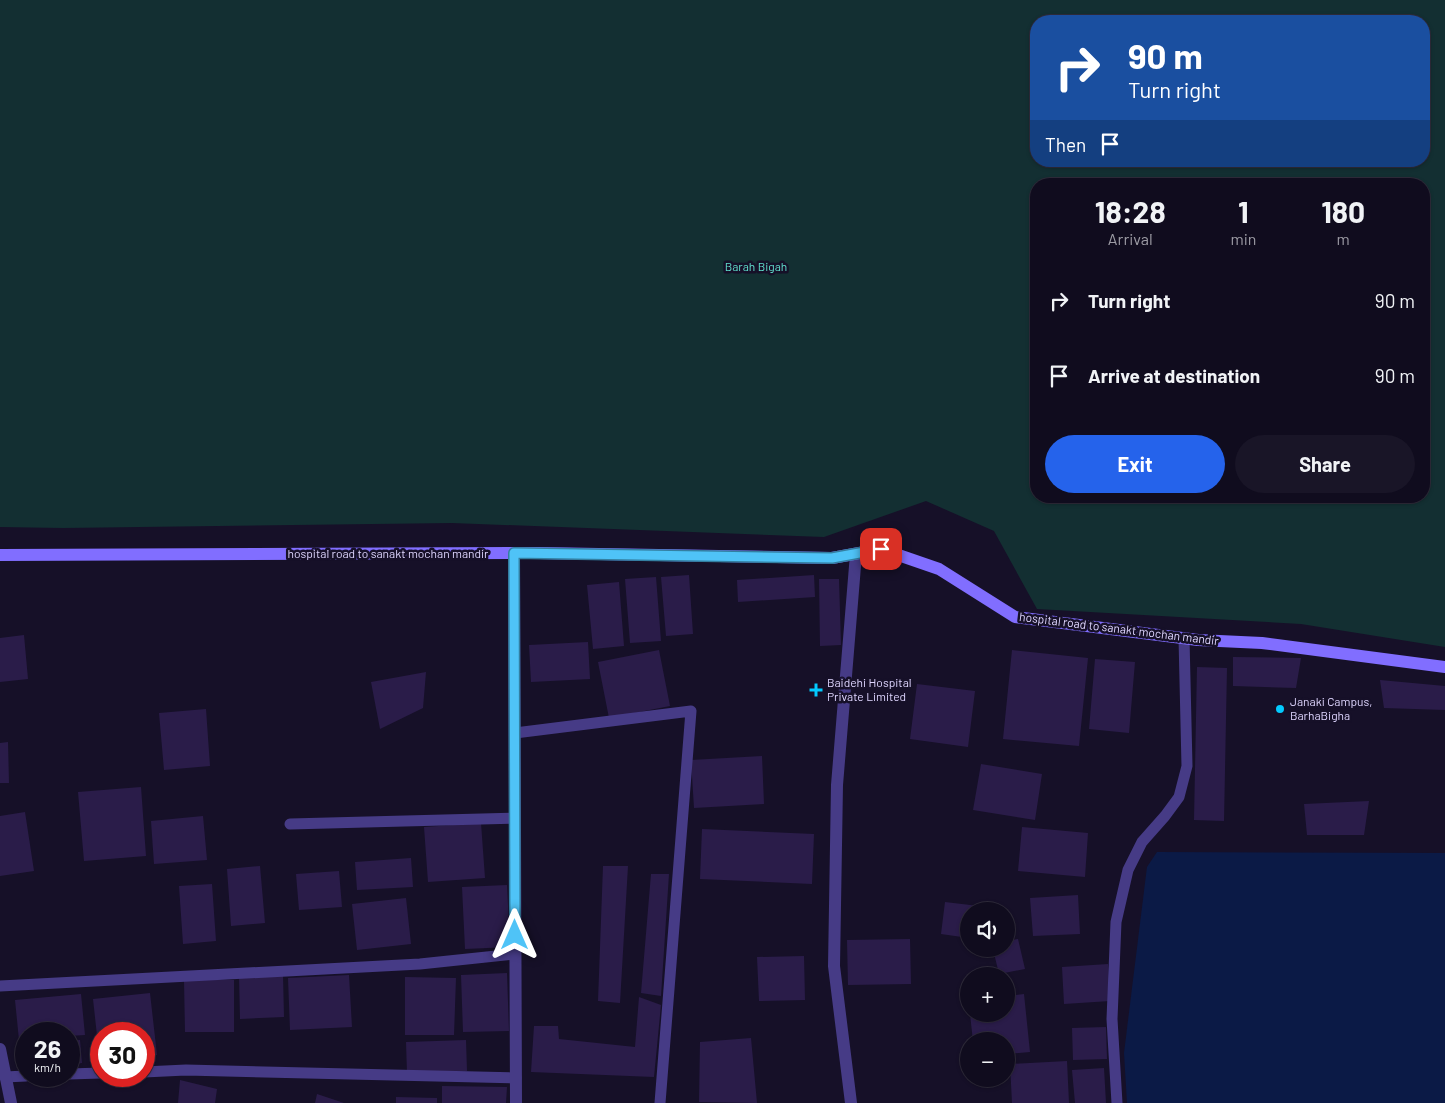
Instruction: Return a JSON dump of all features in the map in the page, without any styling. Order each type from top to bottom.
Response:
[{"type":"street","name":"hospital road to sanakt mochan mandir","points":[[0,555],[514,553],[832,558],[881,549],[940,569],[1015,617],[1184,638],[1262,643],[1445,667]]},
{"type":"street","points":[[514,553],[516,1103]]},
{"type":"street","points":[[851,1103],[834,966],[837,785],[856,554]]},
{"type":"street","points":[[0,1050],[11,1103]]},
{"type":"lane","points":[[1116,1103],[1112,1019],[1116,922],[1128,870],[1142,842],[1165,816],[1179,796],[1187,766],[1184,638]]},
{"type":"lane","points":[[515,733],[691,711],[660,1103]]},
{"type":"lane","points":[[290,824],[515,818]]},
{"type":"lane","points":[[0,986],[420,964],[515,954]]},
{"type":"lane","points":[[155,1072],[196,1070],[516,1078]]},
{"type":"lane","points":[[5,1077],[15,1077]]},
{"type":"green space","name":"Barah Bigah","points":[[0,0],[1445,0],[1445,647],[1301,624],[1037,609],[994,531],[926,501],[824,537],[452,523],[63,528],[0,527]]},
{"type":"water","points":[[1157,852],[1445,853],[1445,1103],[1127,1103],[1124,1053],[1147,867]]},
{"type":"building","points":[[689,575],[693,634],[666,636],[661,577]]},
{"type":"building","points":[[814,575],[815,597],[738,602],[737,580]]},
{"type":"building","points":[[656,577],[661,641],[630,643],[625,579]]},
{"type":"building","points":[[819,579],[839,579],[841,645],[820,646]]},
{"type":"building","points":[[619,582],[624,646],[593,649],[587,585]]},
{"type":"building","points":[[24,635],[28,679],[0,682],[0,638]]},
{"type":"building","points":[[588,642],[590,679],[531,682],[529,645]]},
{"type":"building","points":[[659,650],[670,706],[609,718],[598,662]]},
{"type":"building","points":[[1012,650],[1088,658],[1079,746],[1003,739]]},
{"type":"building","points":[[1233,657],[1301,658],[1296,688],[1233,686]]},
{"type":"building","points":[[1095,659],[1135,662],[1129,733],[1089,729]]},
{"type":"building","points":[[1197,667],[1227,668],[1224,821],[1194,820]]},
{"type":"building","points":[[426,672],[423,708],[380,729],[371,682]]},
{"type":"building","points":[[1380,680],[1445,686],[1445,710],[1384,708]]},
{"type":"building","points":[[917,684],[975,691],[968,747],[910,739]]},
{"type":"building","points":[[206,709],[210,766],[164,770],[159,713]]},
{"type":"building","points":[[8,742],[9,783],[0,783],[0,743]]},
{"type":"building","points":[[762,756],[764,804],[694,808],[691,760]]},
{"type":"building","points":[[981,764],[1042,774],[1035,820],[973,810]]},
{"type":"building","points":[[141,787],[146,856],[84,861],[78,792]]},
{"type":"building","points":[[1369,801],[1364,835],[1307,835],[1304,804]]},
{"type":"building","points":[[25,812],[34,871],[0,876],[0,816]]},
{"type":"building","points":[[203,816],[207,860],[154,864],[151,821]]},
{"type":"building","points":[[481,823],[485,878],[428,882],[424,827]]},
{"type":"building","points":[[1022,827],[1088,833],[1085,877],[1018,871]]},
{"type":"building","points":[[702,829],[814,834],[812,884],[700,879]]},
{"type":"building","points":[[411,858],[413,887],[357,890],[355,862]]},
{"type":"building","points":[[260,866],[265,923],[231,926],[227,869]]},
{"type":"building","points":[[603,866],[628,866],[620,1003],[598,1001]]},
{"type":"building","points":[[339,871],[342,907],[299,910],[296,874]]},
{"type":"building","points":[[651,874],[669,874],[661,996],[641,993]]},
{"type":"building","points":[[212,884],[216,941],[183,944],[179,886]]},
{"type":"building","points":[[507,885],[510,947],[465,949],[462,887]]},
{"type":"building","points":[[1078,895],[1080,934],[1033,936],[1030,898]]},
{"type":"building","points":[[406,898],[411,944],[357,950],[352,904]]},
{"type":"building","points":[[945,902],[960,904],[960,937],[941,934]]},
{"type":"building","points":[[910,939],[911,984],[848,985],[847,940]]},
{"type":"building","points":[[1018,939],[1025,969],[1015,971],[1015,967],[997,967],[995,957],[1015,957],[1015,940]]},
{"type":"building","points":[[804,956],[805,1000],[759,1001],[757,957]]},
{"type":"building","points":[[1108,964],[1110,1001],[1064,1004],[1062,967]]},
{"type":"building","points":[[507,973],[509,1031],[463,1032],[461,975]]},
{"type":"building","points":[[283,975],[284,1017],[240,1019],[239,976]]},
{"type":"building","points":[[349,975],[352,1027],[290,1030],[288,978]]},
{"type":"building","points":[[405,977],[456,978],[454,1035],[405,1035]]},
{"type":"building","points":[[184,980],[234,980],[234,1032],[185,1032]]},
{"type":"building","points":[[150,993],[153,1022],[96,1022],[93,999]]},
{"type":"building","points":[[81,994],[85,1035],[80,1035],[80,1022],[17,1022],[15,1000]]},
{"type":"building","points":[[1024,994],[1030,1052],[1015,1053],[1015,1032],[972,1032],[971,1022],[1015,1022],[1015,995]]},
{"type":"building","points":[[639,997],[661,1005],[654,1077],[531,1072],[534,1026],[558,1026],[559,1039],[635,1047]]},
{"type":"building","points":[[1106,1027],[1107,1059],[1073,1060],[1072,1028]]},
{"type":"building","points":[[155,1037],[157,1055],[155,1055]]},
{"type":"building","points":[[751,1038],[757,1103],[699,1102],[700,1042]]},
{"type":"building","points":[[80,1040],[82,1063],[80,1063]]},
{"type":"building","points":[[466,1040],[467,1071],[407,1073],[406,1042]]},
{"type":"building","points":[[1067,1061],[1069,1103],[1012,1103],[1011,1087],[1015,1087],[1015,1064]]},
{"type":"building","points":[[1104,1068],[1106,1103],[1075,1103],[1072,1070]]},
{"type":"building","points":[[180,1080],[217,1089],[215,1103],[178,1103]]},
{"type":"building","points":[[442,1086],[507,1087],[506,1103],[442,1103]]},
{"type":"building","points":[[317,1094],[344,1103],[315,1103]]},
{"type":"building","points":[[396,1097],[437,1098],[437,1103],[396,1103]]},
{"type":"place","name":"Baidehi Hospital Private Limited","points":[[816,690]]},
{"type":"place","name":"Janaki Campus, BarhaBigha","points":[[1280,709]]},
{"type":"route","points":[[515,935],[514,553],[832,558],[881,549]]}]
